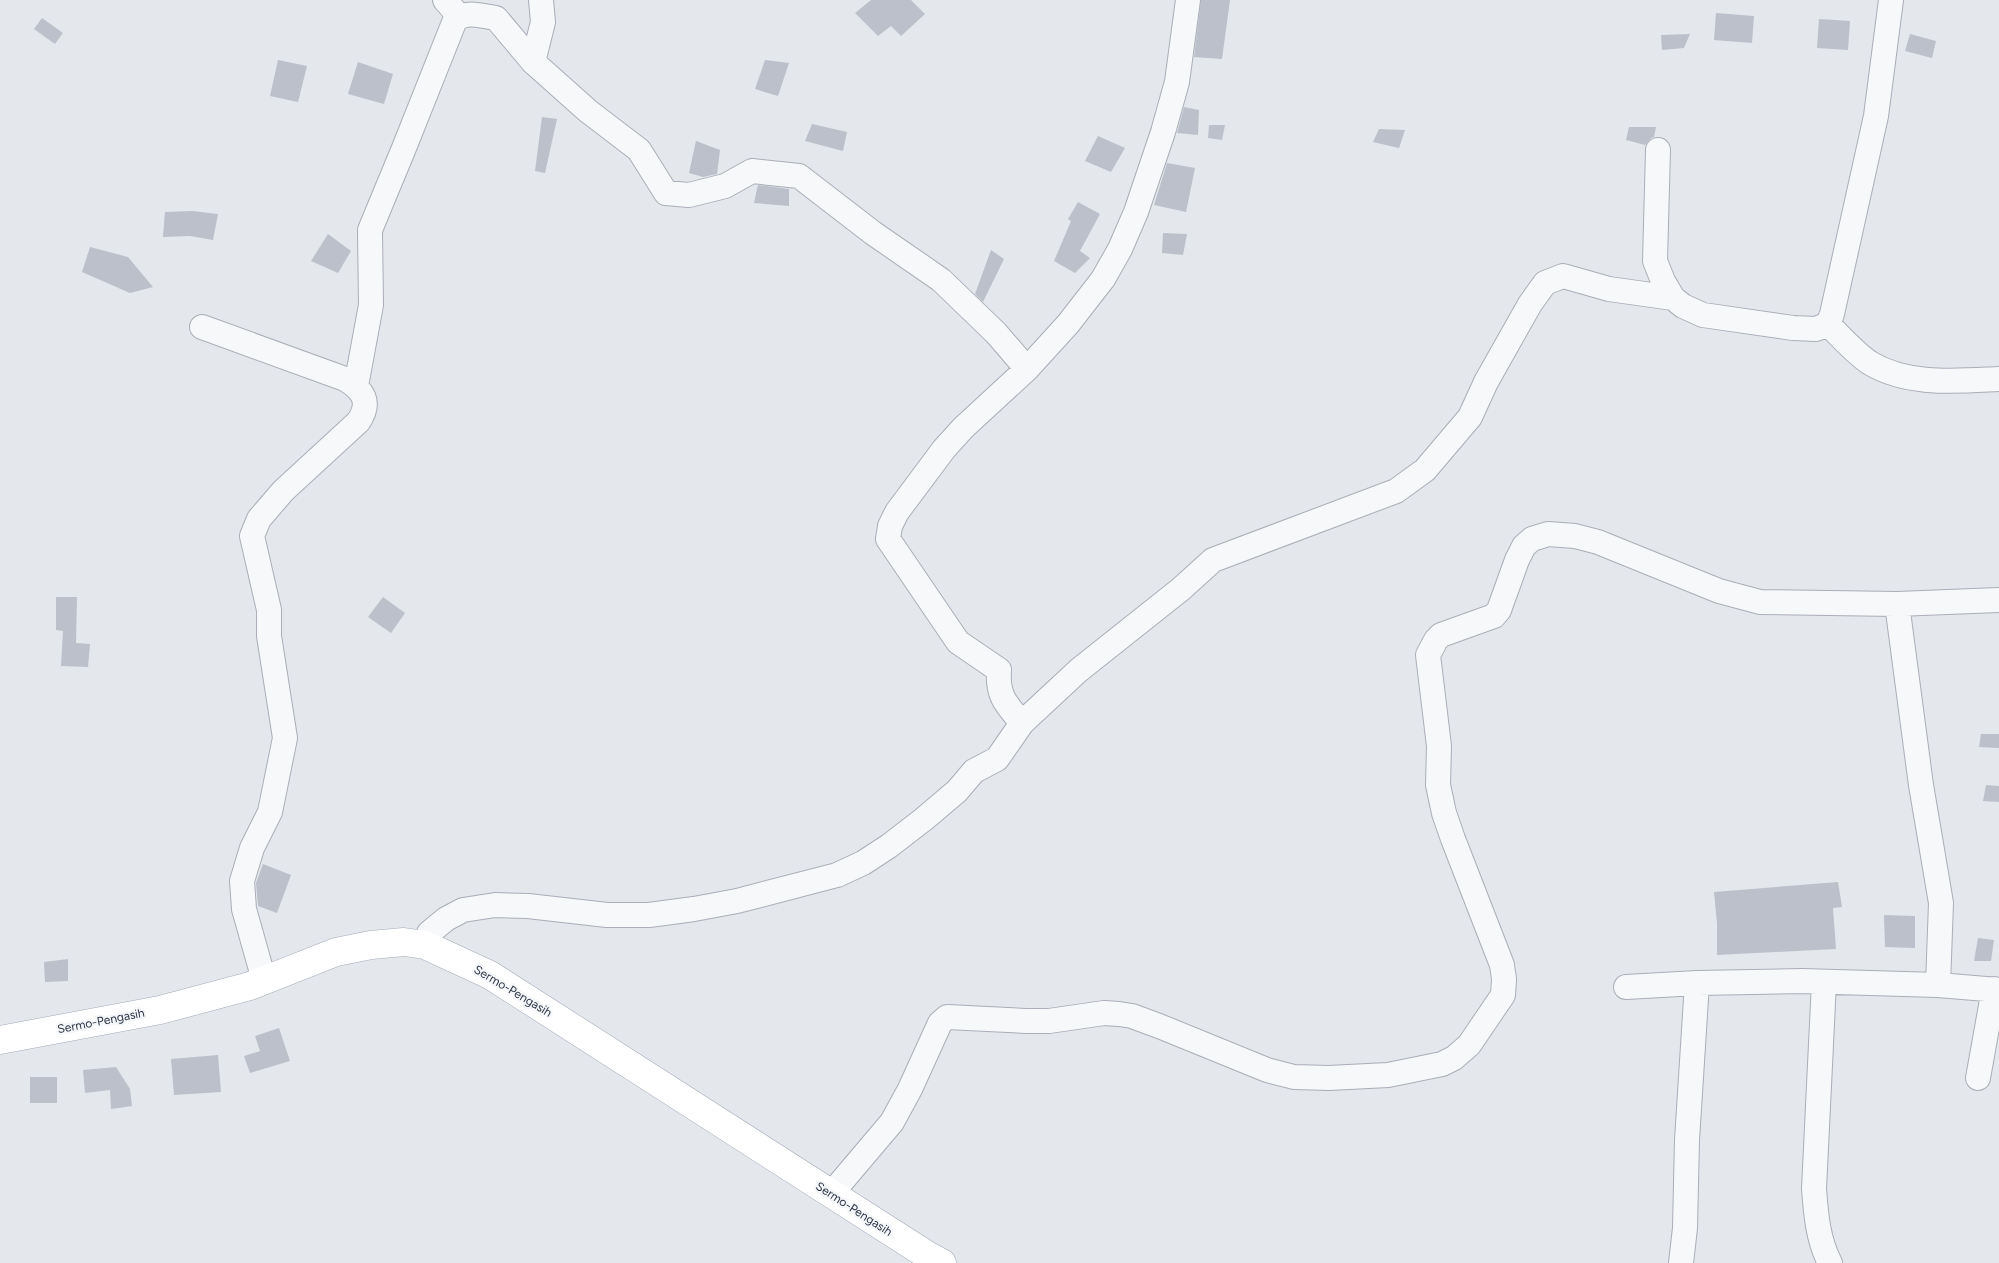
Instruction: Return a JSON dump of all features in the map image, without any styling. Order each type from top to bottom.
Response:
[{"type":"main road","name":"Sermo-Pengasih","points":[[0,1040],[160,1010],[250,986],[336,952],[371,945],[404,942],[425,944],[490,975],[942,1263]]},
{"type":"street","points":[[533,62],[543,22],[541,0]]},
{"type":"street","points":[[1022,723],[1007,704],[998,686],[999,670],[958,642],[888,539],[890,526],[897,512],[944,449],[970,421],[1027,369],[1068,324],[1103,279],[1120,249],[1142,194],[1163,132],[1177,82],[1188,0]]},
{"type":"street","points":[[1658,150],[1655,261],[1662,281],[1673,298],[1683,306],[1703,315],[1793,328],[1816,329],[1828,324],[1832,314],[1876,116],[1891,0]]},
{"type":"street","points":[[452,8],[466,14],[496,18],[533,62],[588,111],[639,150],[666,193],[689,195],[725,186],[752,171],[799,176],[873,233],[941,280],[996,333],[1027,369]]},
{"type":"street","points":[[356,386],[371,305],[370,230],[455,20],[452,8]]},
{"type":"street","points":[[425,944],[429,933],[446,919],[464,910],[495,905],[528,906],[608,915],[649,914],[694,909],[736,901],[836,875],[876,854],[924,819],[957,791],[974,771],[998,759],[1022,723],[1079,670],[1213,560],[1396,491],[1425,470],[1470,416],[1486,382],[1530,304],[1545,283],[1563,276],[1609,289],[1673,298]]},
{"type":"street","points":[[1828,324],[1870,363],[1900,376],[1947,381],[1999,379]]},
{"type":"street","points":[[202,328],[344,379],[356,386],[362,394],[365,405],[365,411],[358,422],[283,491],[259,519],[252,536],[269,610],[269,636],[285,738],[270,812],[252,848],[242,881],[244,909],[264,980]]},
{"type":"street","points":[[831,1194],[892,1122],[910,1090],[934,1033],[940,1023],[947,1018],[1026,1022],[1049,1021],[1104,1012],[1132,1016],[1267,1070],[1294,1077],[1329,1078],[1388,1075],[1415,1071],[1442,1064],[1454,1058],[1468,1045],[1503,995],[1504,979],[1500,957],[1444,813],[1438,785],[1439,746],[1428,655],[1441,635],[1486,620],[1499,610],[1516,560],[1524,546],[1532,539],[1548,534],[1576,536],[1598,542],[1719,591],[1760,602],[1897,604],[1999,600]]},
{"type":"street","points":[[1897,604],[1922,785],[1941,903],[1938,986]]},
{"type":"street","points":[[1824,982],[1814,1189],[1817,1222],[1824,1251],[1830,1263]]},
{"type":"street","points":[[1626,987],[1697,983],[1824,982],[1996,989],[1978,1078]]},
{"type":"street","points":[[1681,1263],[1685,1228],[1687,1140],[1697,983]]},
{"type":"building","points":[[871,0],[911,0],[925,14],[901,36],[891,26],[878,36],[855,13]]},
{"type":"building","points":[[1201,0],[1230,0],[1222,59],[1194,57]]},
{"type":"building","points":[[1716,13],[1754,16],[1752,43],[1714,40]]},
{"type":"building","points":[[42,18],[63,33],[55,44],[34,29]]},
{"type":"building","points":[[1819,19],[1850,21],[1848,50],[1817,48]]},
{"type":"building","points":[[1690,34],[1684,48],[1662,50],[1661,35]]},
{"type":"building","points":[[1910,34],[1936,41],[1932,58],[1905,51]]},
{"type":"building","points":[[278,60],[307,66],[298,102],[270,96]]},
{"type":"building","points":[[765,60],[789,63],[778,96],[755,89]]},
{"type":"building","points":[[358,62],[393,74],[384,104],[348,94]]},
{"type":"building","points":[[1184,107],[1199,110],[1198,135],[1177,133]]},
{"type":"building","points":[[542,117],[557,119],[545,173],[535,171]]},
{"type":"building","points":[[812,124],[847,132],[843,151],[805,141]]},
{"type":"building","points":[[1209,125],[1225,125],[1222,140],[1208,138]]},
{"type":"building","points":[[1629,127],[1656,127],[1654,137],[1645,145],[1626,140]]},
{"type":"building","points":[[1379,129],[1405,130],[1399,148],[1373,142]]},
{"type":"building","points":[[1098,136],[1125,148],[1111,172],[1085,161]]},
{"type":"building","points":[[696,141],[720,150],[717,174],[703,177],[689,173]]},
{"type":"building","points":[[1167,163],[1195,168],[1186,212],[1154,205]]},
{"type":"building","points":[[758,185],[789,189],[789,206],[754,203]]},
{"type":"building","points":[[1078,202],[1100,214],[1080,251],[1090,258],[1075,273],[1054,261],[1071,221],[1068,219]]},
{"type":"building","points":[[192,211],[218,214],[213,240],[190,236],[163,237],[165,212]]},
{"type":"building","points":[[1163,233],[1187,234],[1183,255],[1162,253]]},
{"type":"building","points":[[328,234],[351,251],[338,273],[311,261]]},
{"type":"building","points":[[90,247],[128,257],[153,287],[130,293],[82,272]]},
{"type":"building","points":[[991,250],[1004,259],[983,302],[975,294]]},
{"type":"building","points":[[56,597],[77,597],[76,643],[90,644],[88,667],[61,666],[63,631],[56,630]]},
{"type":"building","points":[[383,597],[405,613],[391,633],[368,617]]},
{"type":"building","points":[[1981,734],[1999,734],[1999,748],[1979,747]]},
{"type":"building","points":[[1986,785],[1999,786],[1999,802],[1983,801]]},
{"type":"building","points":[[263,864],[291,875],[277,913],[258,906],[256,883]]},
{"type":"building","points":[[1838,882],[1842,907],[1833,908],[1836,949],[1717,955],[1717,923],[1714,892]]},
{"type":"building","points":[[1884,915],[1915,916],[1915,948],[1885,947]]},
{"type":"building","points":[[1978,938],[1994,940],[1991,961],[1974,961]]},
{"type":"building","points":[[68,959],[68,981],[45,982],[44,962]]},
{"type":"building","points":[[279,1028],[290,1061],[250,1073],[244,1056],[260,1051],[255,1036]]},
{"type":"building","points":[[218,1055],[221,1092],[174,1095],[171,1059]]},
{"type":"building","points":[[116,1067],[130,1089],[132,1106],[111,1109],[110,1090],[85,1093],[83,1070]]},
{"type":"building","points":[[30,1077],[57,1077],[57,1103],[30,1103]]}]
